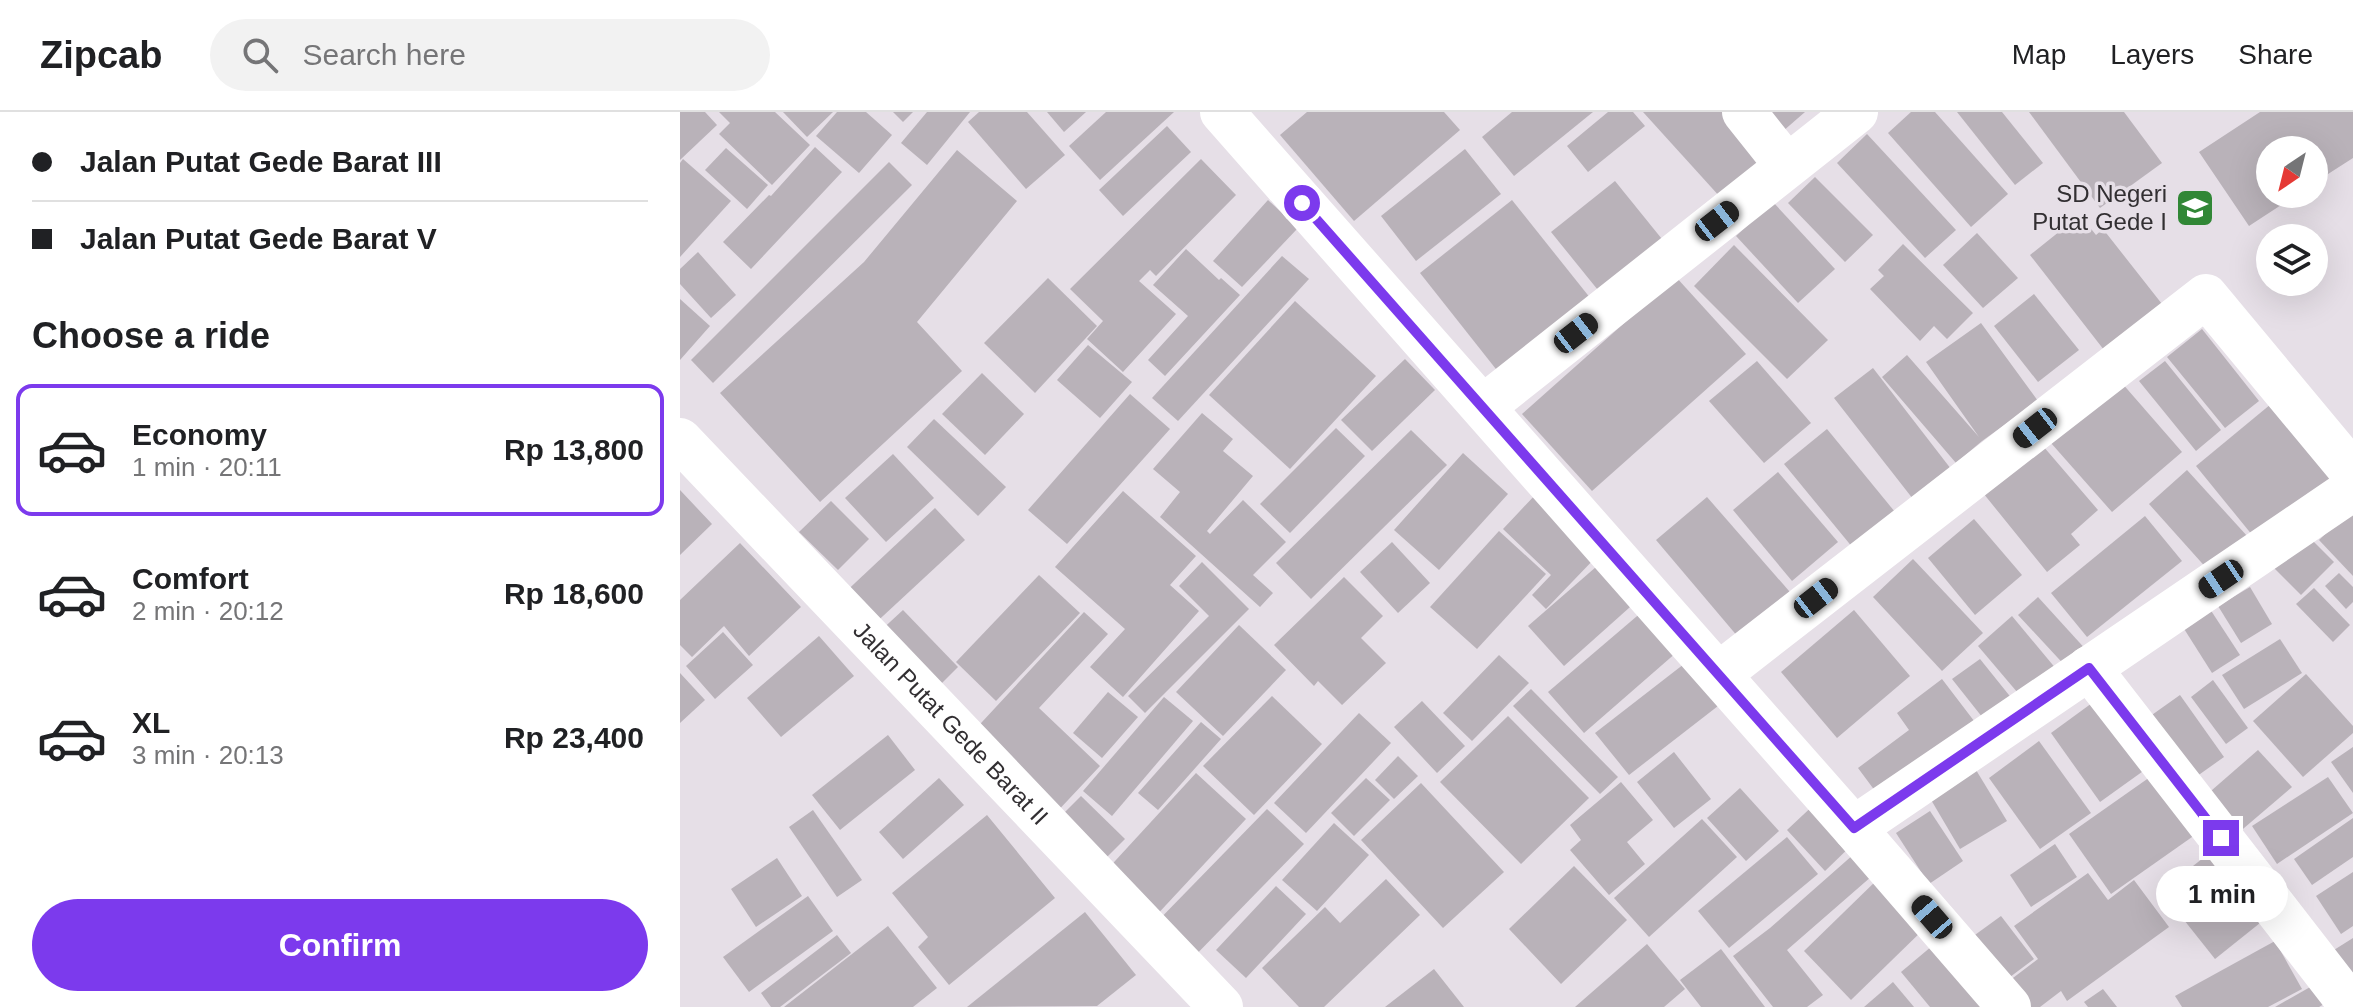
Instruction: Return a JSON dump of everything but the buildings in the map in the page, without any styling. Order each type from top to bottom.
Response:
[{"type":"street","points":[[1222,112],[2009,1007]]},
{"type":"street","points":[[1744,112],[1787,166]]},
{"type":"street","points":[[1483,407],[1856,112]]},
{"type":"street","points":[[1719,674],[2206,296],[2353,473]]},
{"type":"street","name":"Jalan Putat Gede Barat II","points":[[680,440],[1221,1007]]},
{"type":"street","points":[[1854,828],[2353,489]]},
{"type":"street","points":[[2089,668],[2352,1007]]},
{"type":"place","name":"SD Negeri Putat Gede I","points":[[2195,208]]},
{"type":"route","points":[[1302,203],[1854,828],[2089,668],[2221,838]]}]
